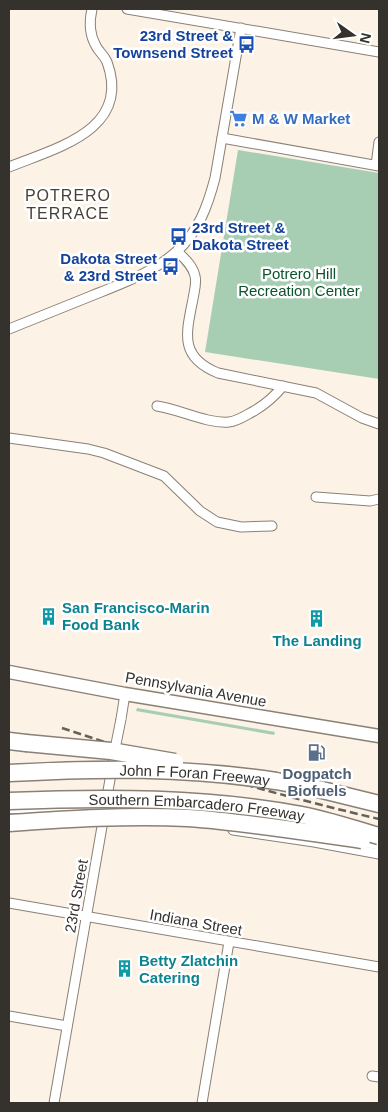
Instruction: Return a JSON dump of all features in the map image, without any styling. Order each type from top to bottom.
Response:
[{"type":"highway","points":[[9,741],[111,750],[276,781]]},
{"type":"highway","name":"John F Foran Freeway","points":[[9,773],[88,769],[163,770],[238,775],[318,789],[379,804]]},
{"type":"highway","name":"Southern Embarcadero Freeway","points":[[9,801],[118,798],[214,804],[303,815],[379,836]]},
{"type":"highway","points":[[9,823],[117,817],[188,818],[379,844]]},
{"type":"main road","name":"Pennsylvania Avenue","points":[[9,672],[125,694],[379,736]]},
{"type":"street","points":[[9,167],[69,143],[100,121],[107,110],[112,81],[104,56],[96,46],[90,32],[92,9]]},
{"type":"street","points":[[127,9],[379,52]]},
{"type":"street","points":[[9,329],[127,282],[160,264],[177,251],[193,231],[202,218],[210,199],[241,28]]},
{"type":"street","points":[[222,138],[378,166],[379,142]]},
{"type":"street","points":[[177,251],[192,268],[196,277],[187,328],[188,343],[197,362],[206,369],[218,374],[316,393],[362,418],[379,424]]},
{"type":"street","points":[[157,406],[172,408],[217,422],[230,422],[273,399],[283,386]]},
{"type":"street","points":[[9,438],[104,453],[164,476],[200,511],[217,522],[241,527],[272,526]]},
{"type":"street","points":[[316,497],[379,499]]},
{"type":"street","name":"23rd Street","points":[[54,1103],[125,694]]},
{"type":"street","points":[[9,809],[105,807],[202,820],[233,820],[379,844]]},
{"type":"street","points":[[202,820],[231,830],[379,854]]},
{"type":"street","name":"Indiana Street","points":[[9,903],[379,967]]},
{"type":"street","points":[[202,1103],[229,942]]},
{"type":"street","points":[[9,1016],[67,1026]]},
{"type":"green space","name":"Potrero Hill Recreation Center","points":[[238,150],[379,173],[379,379],[205,352]]},
{"type":"green space","points":[[137,708],[275,732],[274,735],[136,711]]},
{"type":"railway","points":[[62,728],[220,777],[379,819]]},
{"type":"place","name":"23rd Street & Townsend Street","points":[[247,44]]},
{"type":"place","name":"M & W Market","points":[[238,118]]},
{"type":"place","name":"23rd Street & Dakota Street","points":[[178,236]]},
{"type":"place","name":"Dakota Street & 23rd Street","points":[[171,267]]},
{"type":"place","name":"San Francisco-Marin Food Bank","points":[[48,616]]},
{"type":"place","name":"The Landing","points":[[317,619]]},
{"type":"place","name":"Dogpatch Biofuels","points":[[317,752]]},
{"type":"place","name":"Betty Zlatchin Catering","points":[[125,969]]},
{"type":"district","name":"POTRERO TERRACE","points":[[68,204]]}]
